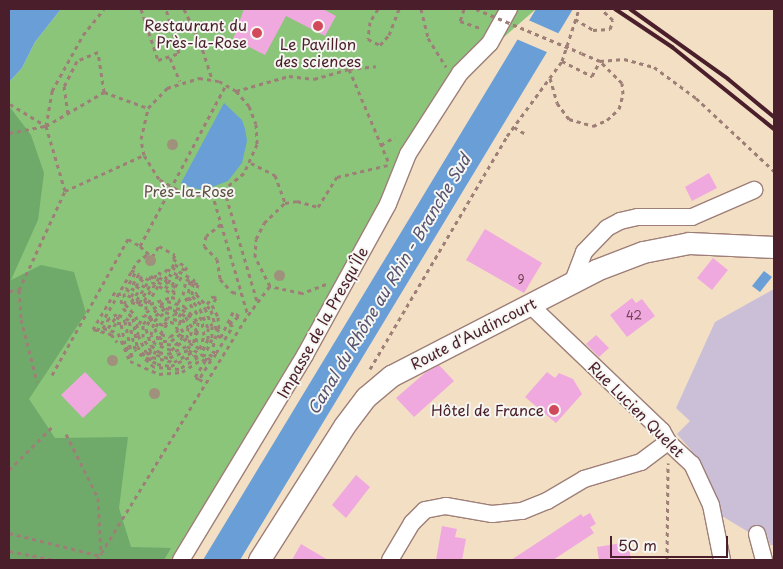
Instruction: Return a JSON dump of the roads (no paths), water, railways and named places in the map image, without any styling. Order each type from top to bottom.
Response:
[{"type":"main road","name":"Route d'Audincourt","points":[[259,560],[366,397],[391,376],[574,281],[643,252],[670,245],[724,243],[774,247]]},
{"type":"street","name":"Impasse de la Presqu'Île","points":[[181,560],[305,355],[388,204],[392,171],[455,80],[496,34],[509,9]]},
{"type":"street","points":[[574,281],[584,252],[607,228],[620,220],[638,217],[692,217],[754,190]]},
{"type":"street","name":"Rue Lucien Quelet","points":[[529,304],[662,431],[668,442],[692,464],[711,505],[722,560]]},
{"type":"street","points":[[390,560],[412,524],[425,510],[446,506],[492,514],[522,511],[547,501],[584,479],[641,462],[668,442]]},
{"type":"street","points":[[757,534],[764,560]]},
{"type":"water","points":[[9,9],[61,9],[35,42],[22,68],[9,82]]},
{"type":"water","name":"Canal du Rhône au Rhin - Branche Sud","points":[[536,9],[573,9],[240,560],[203,560]]},
{"type":"water","points":[[224,103],[242,120],[245,129],[247,141],[242,163],[228,181],[204,190],[192,188],[181,183]]},
{"type":"water","points":[[764,271],[772,277],[760,292],[752,286]]},
{"type":"railway","points":[[615,9],[672,47],[774,129]]},
{"type":"railway","points":[[630,9],[728,79],[774,117]]},
{"type":"place","name":"Le Pavillon des sciences","points":[[318,26]]},
{"type":"place","name":"Restaurant du Près-la-Rose","points":[[257,33]]},
{"type":"place","name":"Hôtel de France","points":[[554,410]]},
{"type":"park label","name":"Près-la-Rose","points":[[189,191]]}]
